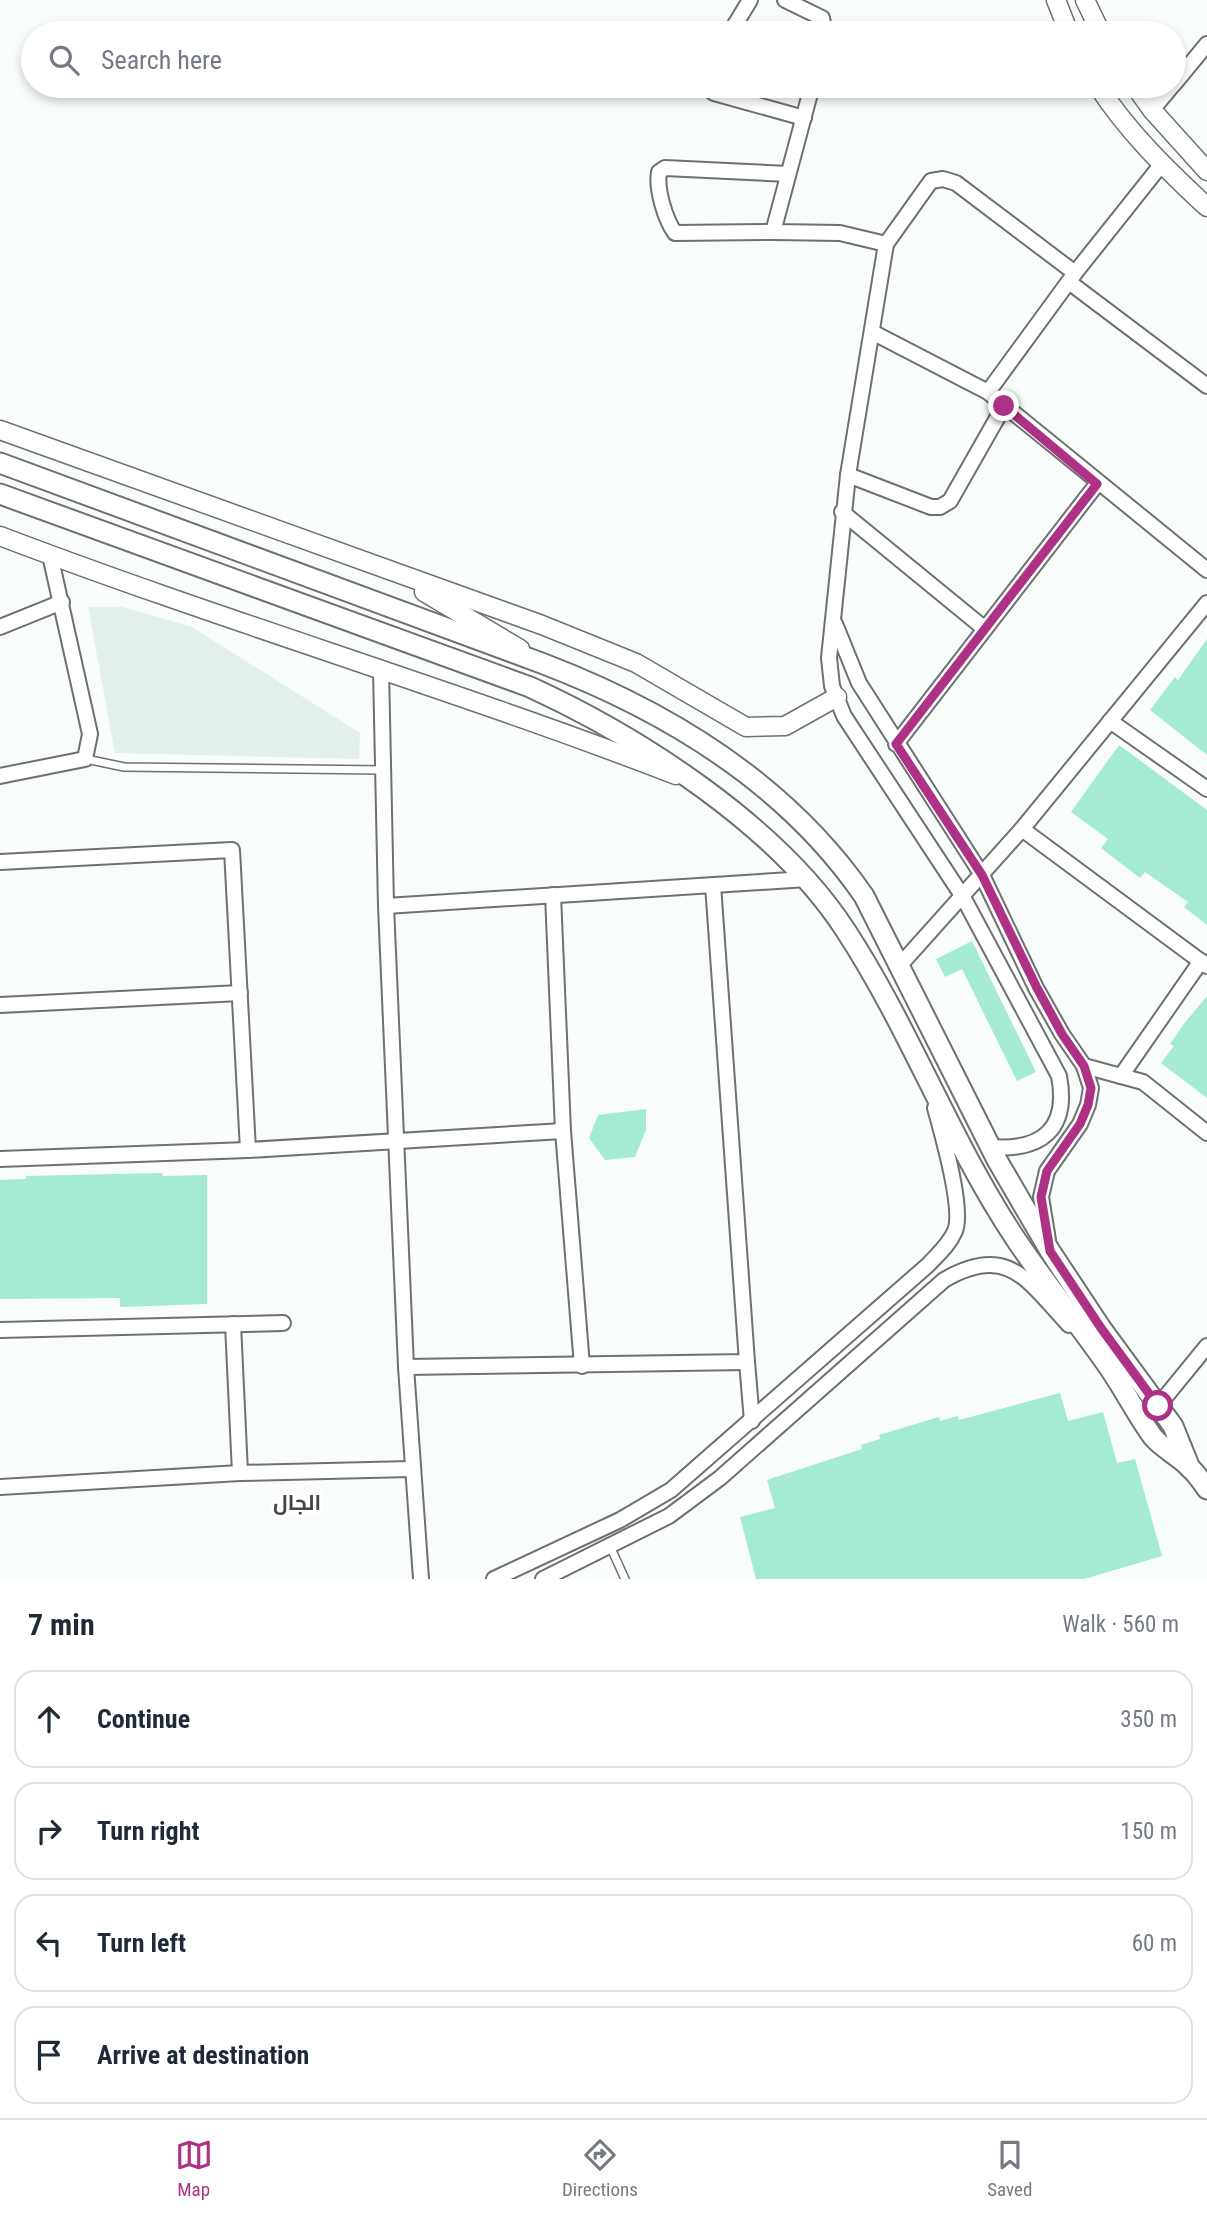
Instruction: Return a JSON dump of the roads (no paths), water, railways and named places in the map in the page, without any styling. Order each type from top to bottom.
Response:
[{"type":"main road","points":[[0,463],[544,664],[628,700],[684,731],[739,768],[793,811],[837,856],[864,896],[901,964],[931,1034],[990,1147],[1050,1251],[1101,1328],[1173,1426],[1190,1468]]},
{"type":"main road","points":[[0,494],[530,687],[619,732],[690,780],[756,832],[807,879],[846,931],[926,1073],[970,1162],[1015,1238],[1110,1369],[1155,1439],[1190,1468],[1207,1489]]},
{"type":"street","points":[[737,21],[750,0]]},
{"type":"street","points":[[785,0],[822,18],[823,21]]},
{"type":"street","points":[[1056,0],[1064,21]]},
{"type":"street","points":[[1085,0],[1095,21]]},
{"type":"street","points":[[1186,69],[1207,44]]},
{"type":"street","points":[[732,98],[804,118]]},
{"type":"street","points":[[773,232],[809,98]]},
{"type":"street","points":[[1106,98],[1124,124],[1161,165],[1207,206]]},
{"type":"street","points":[[1144,98],[1207,171]]},
{"type":"street","points":[[1152,110],[1162,98]]},
{"type":"street","points":[[988,393],[1072,277],[1161,165]]},
{"type":"street","points":[[788,174],[666,168],[659,172],[657,180],[670,226],[675,233],[840,233],[886,244]]},
{"type":"street","points":[[990,1147],[1021,1148],[1035,1143],[1048,1133],[1063,1099],[1059,1076],[963,897],[867,752],[837,697],[830,658],[835,623],[842,512],[886,244],[931,181],[943,179],[956,183],[1207,386]]},
{"type":"street","points":[[872,332],[988,393],[1097,484],[1207,570]]},
{"type":"street","points":[[848,475],[931,507],[940,507],[950,501],[1004,406]]},
{"type":"street","points":[[0,430],[391,571],[636,663],[746,727],[785,726],[837,697]]},
{"type":"street","points":[[896,744],[1097,484]]},
{"type":"street","points":[[842,512],[985,629]]},
{"type":"street","points":[[0,536],[560,730],[690,780]]},
{"type":"street","points":[[0,776],[85,759],[90,734],[50,555]]},
{"type":"street","points":[[391,571],[544,664]]},
{"type":"street","points":[[0,626],[62,602]]},
{"type":"street","points":[[901,964],[1022,829],[1207,603]]},
{"type":"street","points":[[835,623],[859,683],[982,875],[1037,988],[1062,1034],[1084,1066],[1091,1088],[1088,1105],[1080,1124],[1047,1171],[1041,1197],[1050,1251]]},
{"type":"street","points":[[381,669],[387,906],[411,1469],[421,1579]]},
{"type":"street","points":[[1110,721],[1207,789]]},
{"type":"street","points":[[1022,829],[1204,963],[1121,1076]]},
{"type":"street","points":[[0,862],[232,850],[248,1150]]},
{"type":"street","points":[[387,906],[807,879]]},
{"type":"street","points":[[713,885],[752,1421]]},
{"type":"street","points":[[553,895],[563,1131],[582,1366]]},
{"type":"street","points":[[0,1005],[240,993]]},
{"type":"street","points":[[1084,1066],[1143,1082],[1207,1133]]},
{"type":"street","points":[[494,1579],[650,1504],[691,1475],[928,1265],[948,1244],[956,1228],[948,1155],[926,1073]]},
{"type":"street","points":[[0,1159],[248,1150],[563,1131]]},
{"type":"street","points":[[543,1579],[669,1516],[720,1478],[944,1280],[970,1265],[989,1263],[1010,1269],[1027,1280],[1110,1369]]},
{"type":"street","points":[[0,1331],[283,1323]]},
{"type":"street","points":[[233,1324],[240,1473]]},
{"type":"street","points":[[1158,1406],[1207,1346]]},
{"type":"street","points":[[407,1367],[747,1362]]},
{"type":"street","points":[[0,1487],[240,1473],[411,1469]]},
{"type":"lane","points":[[85,759],[124,767],[383,770]]},
{"type":"lane","points":[[610,1546],[625,1579]]},
{"type":"district","name":"الجال","points":[[297,1503]]}]
